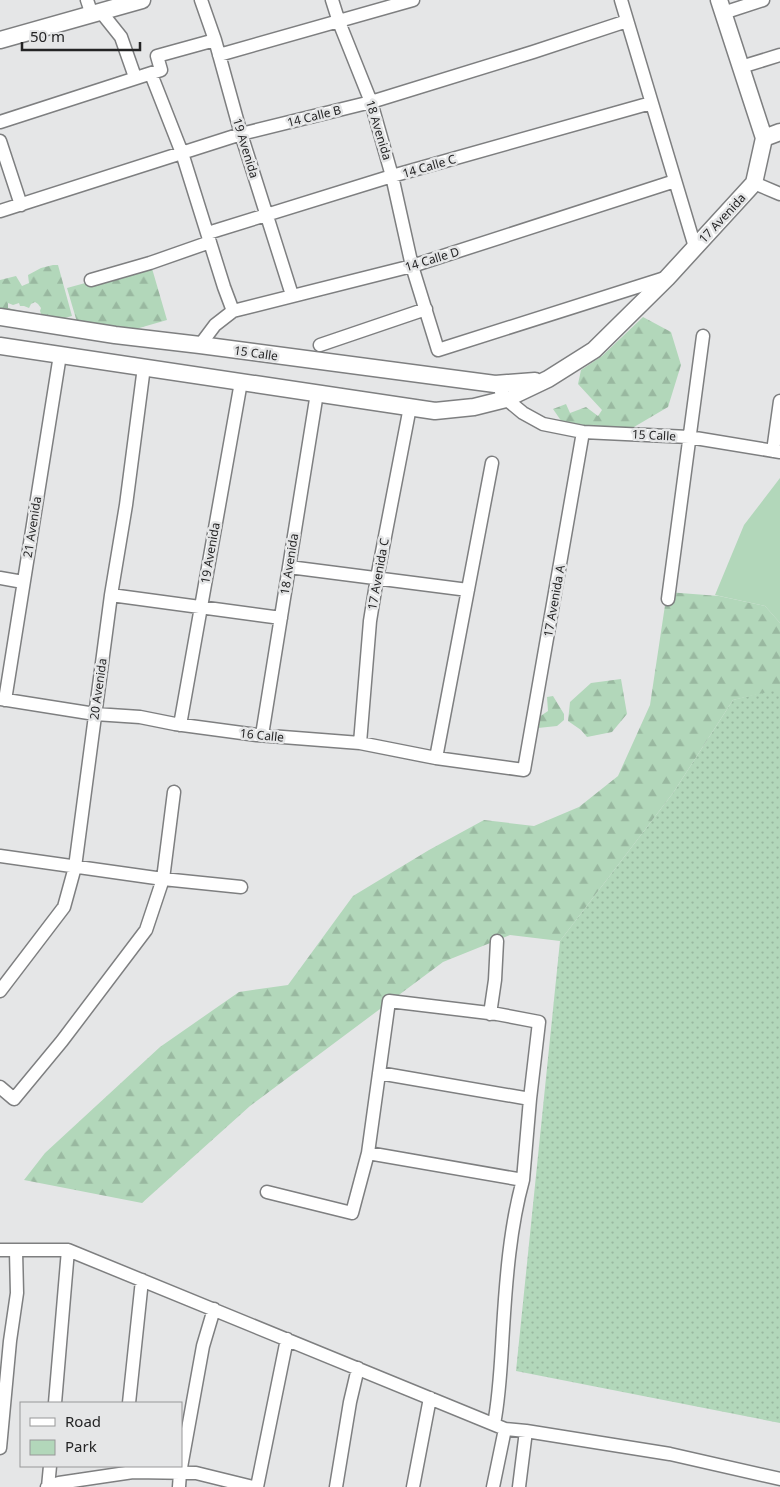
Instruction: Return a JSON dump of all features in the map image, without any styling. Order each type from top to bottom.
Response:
[{"type":"street","points":[[0,40],[93,9],[142,0]]},
{"type":"street","name":"19 Avenida","points":[[201,0],[215,40],[241,134],[292,295]]},
{"type":"street","name":"18 Avenida","points":[[332,0],[338,22],[371,102],[392,176],[412,266],[438,350],[667,278]]},
{"type":"street","points":[[219,55],[412,0]]},
{"type":"street","points":[[621,0],[695,247]]},
{"type":"street","points":[[763,0],[721,6],[764,138],[780,132]]},
{"type":"street","points":[[93,9],[121,37],[135,78]]},
{"type":"street","name":"14 Calle B","points":[[0,211],[241,134],[371,102],[533,52],[627,20]]},
{"type":"street","points":[[0,122],[151,74],[161,70],[157,56],[215,40]]},
{"type":"street","points":[[741,67],[780,55]]},
{"type":"street","points":[[151,74],[182,152],[233,311]]},
{"type":"street","name":"14 Calle C","points":[[91,280],[150,263],[267,215],[392,176],[651,104]]},
{"type":"street","name":"17 Avenida","points":[[506,399],[548,380],[594,350],[667,278],[754,184],[764,138]]},
{"type":"street","points":[[0,141],[21,205]]},
{"type":"street","name":"14 Calle D","points":[[200,345],[215,325],[233,311],[412,266],[675,181]]},
{"type":"street","points":[[754,184],[780,194]]},
{"type":"street","points":[[320,345],[426,309]]},
{"type":"street","name":"15 Calle","points":[[0,317],[115,335],[495,384],[506,399],[523,413],[543,424],[583,432],[689,437],[776,452]]},
{"type":"street","points":[[668,599],[703,336]]},
{"type":"street","points":[[0,346],[435,410],[474,408],[506,399]]},
{"type":"street","name":"21 Avenida","points":[[2,700],[24,582],[60,355]]},
{"type":"street","name":"20 Avenida","points":[[0,990],[64,907],[74,867],[144,367]]},
{"type":"street","name":"17 Avenida","points":[[495,384],[548,380]]},
{"type":"street","name":"19 Avenida","points":[[180,725],[241,382]]},
{"type":"street","name":"18 Avenida","points":[[262,736],[316,393]]},
{"type":"street","points":[[776,452],[780,401]]},
{"type":"street","name":"17 Avenida C","points":[[360,742],[370,621],[410,407]]},
{"type":"street","name":"17 Avenida A","points":[[524,770],[583,432]]},
{"type":"street","points":[[436,758],[492,462]]},
{"type":"street","points":[[289,567],[468,590]]},
{"type":"street","points":[[0,578],[24,582]]},
{"type":"street","points":[[111,595],[281,618]]},
{"type":"street","name":"16 Calle","points":[[2,700],[95,714],[140,716],[180,725],[262,736],[360,742],[436,758],[524,770]]},
{"type":"street","points":[[0,1087],[14,1098],[62,1041],[146,930],[163,879],[174,792]]},
{"type":"street","points":[[0,856],[241,888]]},
{"type":"street","points":[[490,1014],[497,941]]},
{"type":"street","points":[[267,1192],[352,1213],[368,1154],[389,1001],[539,1022],[530,1099],[524,1180],[517,1204],[508,1278],[499,1400],[500,1427],[493,1487]]},
{"type":"street","points":[[379,1074],[530,1099]]},
{"type":"street","points":[[368,1154],[524,1180]]},
{"type":"street","points":[[0,1250],[68,1250],[500,1427],[670,1454],[780,1479]]},
{"type":"street","points":[[55,1402],[68,1250]]},
{"type":"street","points":[[0,1448],[10,1341],[17,1293],[16,1251]]},
{"type":"street","points":[[129,1402],[142,1280]]},
{"type":"street","points":[[182,1462],[203,1346],[214,1309]]},
{"type":"street","points":[[50,1467],[48,1487],[59,1483],[133,1472],[196,1473],[255,1487],[287,1339]]},
{"type":"street","points":[[336,1487],[350,1402],[358,1368]]},
{"type":"street","points":[[413,1487],[430,1398]]},
{"type":"street","points":[[519,1487],[526,1431]]},
{"type":"street","points":[[179,1487],[181,1467]]},
{"type":"green space","points":[[58,265],[72,316],[54,321],[42,316],[41,308],[35,302],[29,308],[20,306],[19,303],[13,305],[8,303],[8,308],[16,310],[13,315],[2,313],[0,308],[0,280],[16,276],[22,286],[29,283],[28,275],[41,268]]},
{"type":"green space","points":[[151,265],[167,320],[115,335],[79,329],[67,288]]},
{"type":"green space","points":[[643,317],[671,332],[681,365],[668,407],[634,427],[606,430],[564,425],[553,409],[566,404],[570,413],[586,407],[598,416],[602,410],[578,384],[581,370],[602,356]]},
{"type":"green space","points":[[780,478],[780,623],[765,606],[715,595],[744,525]]},
{"type":"green space","points":[[667,592],[719,596],[765,606],[780,623],[780,689],[733,700],[673,793],[560,941],[510,935],[443,962],[250,1106],[142,1203],[24,1180],[45,1153],[160,1047],[239,992],[288,985],[353,896],[429,850],[484,820],[534,826],[579,807],[618,776],[650,705]]},
{"type":"green space","points":[[621,679],[627,714],[612,732],[587,737],[568,721],[570,702],[591,683]]},
{"type":"green space","points":[[779,688],[780,1423],[516,1371],[560,941],[673,793],[733,700]]},
{"type":"green space","points":[[553,696],[564,714],[564,720],[557,726],[538,728],[539,717],[548,711],[547,697]]}]
